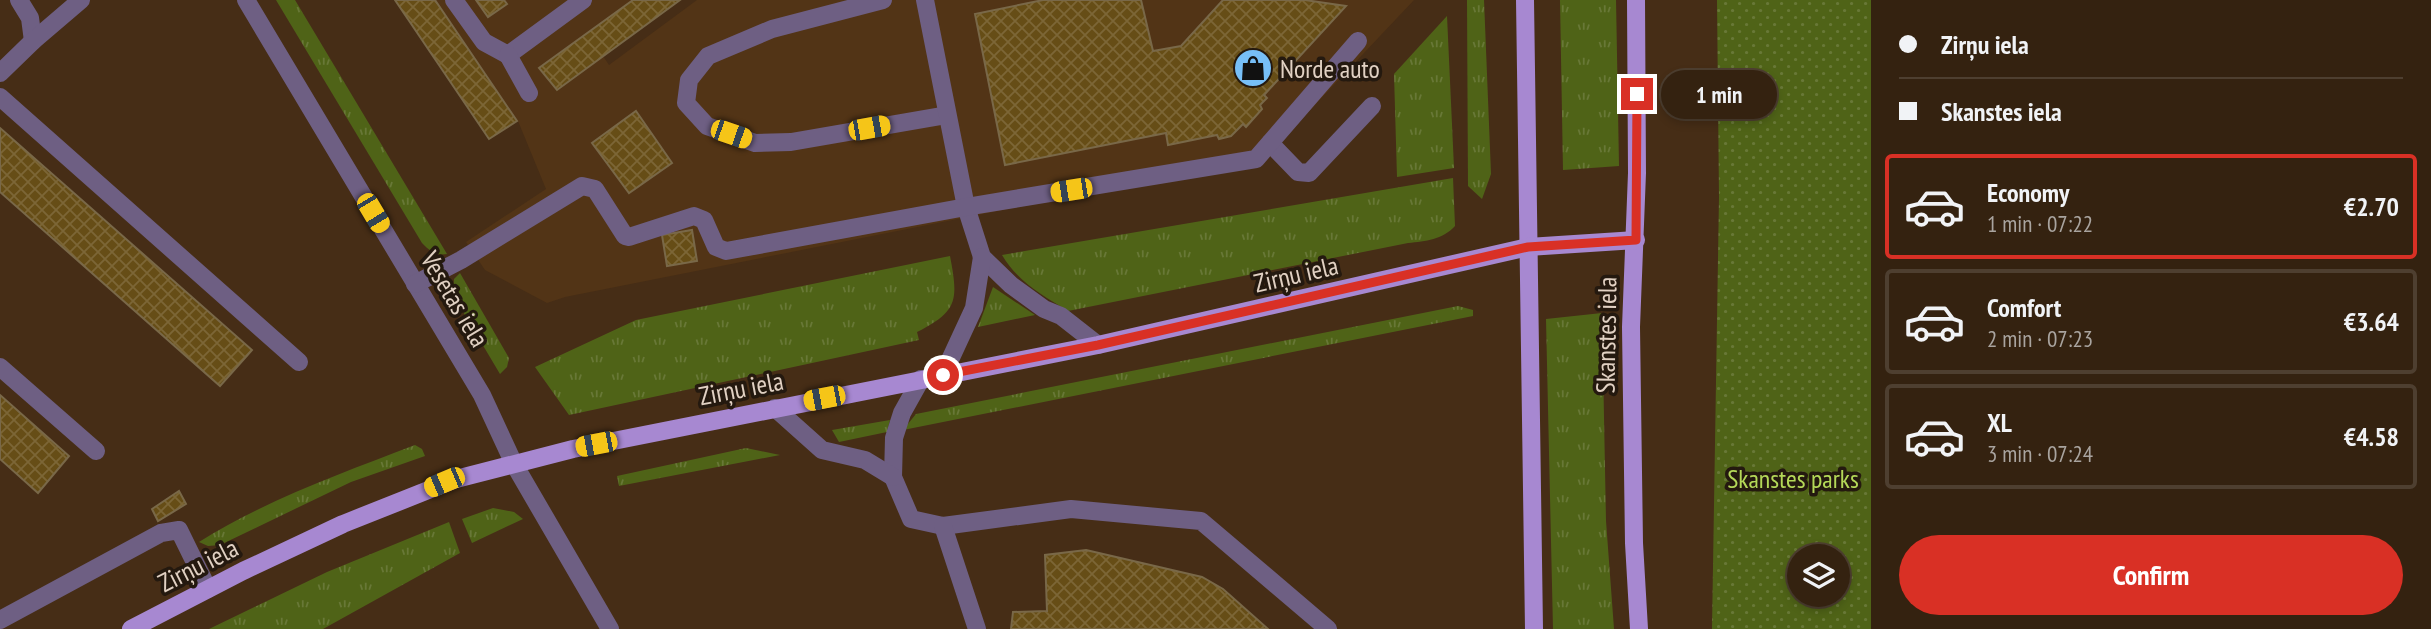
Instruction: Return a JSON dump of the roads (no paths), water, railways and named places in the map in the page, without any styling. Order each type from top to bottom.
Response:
[{"type":"main road","points":[[1525,0],[1534,629]]},
{"type":"main road","name":"Skanstes iela","points":[[1636,0],[1636,240],[1631,297],[1634,543],[1639,629]]},
{"type":"main road","name":"Zirņu iela","points":[[138,627],[208,589],[343,524],[444,482],[573,449],[1098,345],[1528,247],[1636,240]]},
{"type":"street","points":[[19,0],[30,18],[33,41]]},
{"type":"street","points":[[0,73],[81,0]]},
{"type":"street","name":"Vesetas iela","points":[[246,0],[482,395],[514,464],[610,629]]},
{"type":"street","points":[[454,0],[484,42],[508,54],[529,93]]},
{"type":"street","points":[[508,54],[583,0]]},
{"type":"street","points":[[883,0],[772,29],[708,56],[689,80],[686,103],[707,126],[755,143],[790,142],[947,115]]},
{"type":"street","points":[[925,0],[966,207],[982,257],[974,307],[943,375]]},
{"type":"street","points":[[415,284],[461,260],[582,186],[595,189],[625,236],[694,216],[704,220],[716,247],[726,251],[966,207],[1256,159],[1358,41]]},
{"type":"street","points":[[0,97],[299,362]]},
{"type":"street","points":[[1270,143],[1298,172],[1310,173],[1372,106]]},
{"type":"street","points":[[982,257],[1011,285],[1044,309],[1061,316],[1098,345]]},
{"type":"street","points":[[0,367],[96,451]]},
{"type":"street","points":[[921,379],[902,413],[894,438],[893,477],[911,519],[943,526],[1071,509],[1201,521],[1328,629]]},
{"type":"street","points":[[775,408],[822,450],[866,460],[893,477]]},
{"type":"street","points":[[943,526],[977,629]]},
{"type":"street","points":[[0,620],[162,533],[179,530],[208,589]]},
{"type":"place","name":"Norde auto","points":[[1253,68]]},
{"type":"park label","name":"Skanstes parks","points":[[1793,478]]}]
